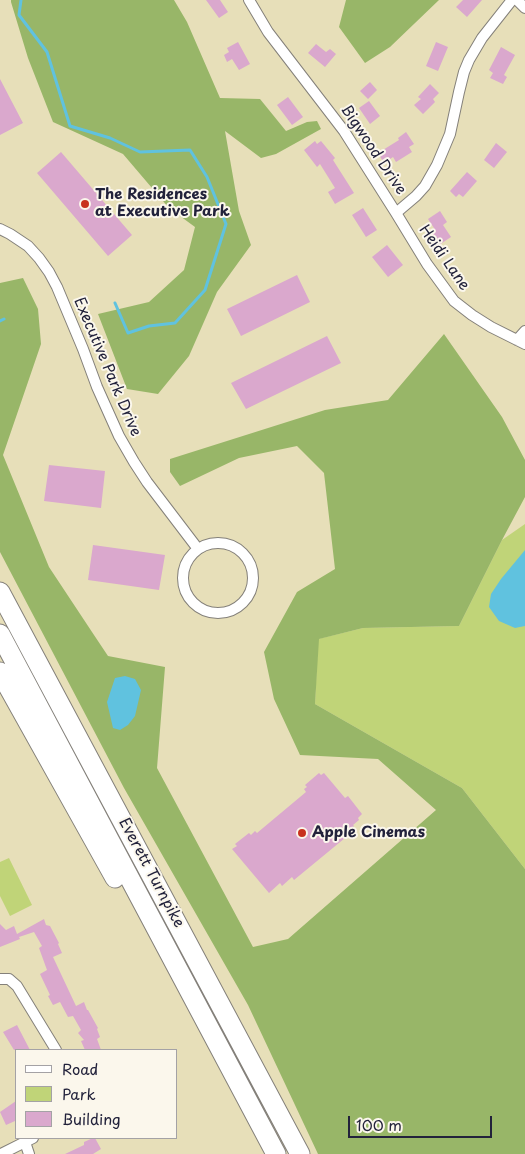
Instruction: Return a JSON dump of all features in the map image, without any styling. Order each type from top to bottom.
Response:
[{"type":"highway","name":"Everett Turnpike","points":[[0,592],[300,1154]]},
{"type":"highway","name":"Everett Turnpike","points":[[0,634],[276,1154]]},
{"type":"highway","points":[[0,672],[143,927],[168,953]]},
{"type":"street","name":"Bigwood Drive","points":[[249,0],[268,32],[344,131],[396,213],[416,196],[437,165],[450,134],[464,72],[469,60],[482,38],[512,0]]},
{"type":"street","points":[[517,0],[525,8]]},
{"type":"street","name":"Heidi Lane","points":[[396,213],[427,264],[454,300],[472,315],[491,327],[521,342]]},
{"type":"street","name":"Executive Park Drive","points":[[0,229],[28,246],[49,272],[61,296],[108,413],[128,452],[147,482],[198,549]]},
{"type":"street","points":[[521,342],[525,331]]},
{"type":"street","points":[[225,543],[240,550],[248,558],[253,569],[254,580],[250,595],[240,606],[226,612],[213,613],[201,609],[189,598],[185,589],[183,574],[188,560],[198,549],[208,544],[225,543]]},
{"type":"street","points":[[0,979],[9,979],[18,986],[55,1049]]},
{"type":"street","points":[[1,1154],[29,1140],[29,1154]]},
{"type":"green space","points":[[11,0],[174,0],[187,22],[220,98],[260,99],[286,131],[307,122],[317,121],[321,129],[276,154],[261,158],[225,131],[239,211],[251,245],[217,292],[189,356],[158,394],[127,389],[98,314],[149,302],[184,270],[195,227],[169,208],[123,154],[53,122],[28,58]]},
{"type":"green space","points":[[346,0],[439,0],[390,47],[365,63],[339,27]]},
{"type":"green space","points":[[23,278],[38,309],[41,344],[3,455],[49,567],[108,656],[165,667],[157,768],[253,947],[288,939],[436,810],[378,759],[300,755],[274,699],[264,652],[297,592],[335,569],[324,473],[297,446],[239,458],[180,486],[170,472],[170,459],[325,410],[388,400],[444,334],[502,417],[525,460],[525,497],[459,626],[363,628],[319,639],[315,704],[462,788],[525,869],[525,1154],[318,1154],[248,1005],[124,788],[0,552],[0,283]]},
{"type":"green space","points":[[525,524],[525,869],[462,788],[315,704],[318,639],[363,628],[459,626],[502,540]]},
{"type":"green space","points":[[9,858],[32,905],[10,916],[0,896],[0,862]]},
{"type":"water","points":[[525,550],[525,626],[515,628],[499,621],[489,607],[491,594]]},
{"type":"water","points":[[125,676],[135,679],[141,690],[135,716],[128,725],[120,730],[113,728],[107,702],[115,678]]},
{"type":"building","points":[[206,0],[220,0],[228,12],[219,18]]},
{"type":"building","points":[[463,0],[482,0],[467,17],[456,7]]},
{"type":"building","points":[[238,42],[250,64],[239,70],[232,59],[227,62],[224,55],[229,52],[227,48]]},
{"type":"building","points":[[436,42],[448,47],[438,71],[426,66]]},
{"type":"building","points":[[316,44],[326,52],[330,49],[336,54],[325,67],[308,53]]},
{"type":"building","points":[[501,47],[515,55],[504,75],[507,77],[503,84],[490,78],[493,73],[489,70]]},
{"type":"building","points":[[0,79],[23,123],[0,135]]},
{"type":"building","points":[[370,82],[377,90],[368,99],[360,91]]},
{"type":"building","points":[[430,84],[439,93],[433,99],[435,102],[423,114],[414,105],[421,99],[418,97]]},
{"type":"building","points":[[288,97],[303,117],[292,125],[277,105]]},
{"type":"building","points":[[369,101],[380,116],[370,124],[359,108]]},
{"type":"building","points":[[406,132],[414,144],[409,147],[412,152],[396,162],[393,157],[384,163],[378,153],[399,140],[398,138]]},
{"type":"building","points":[[315,141],[317,144],[321,141],[335,158],[333,160],[354,193],[335,204],[328,192],[335,188],[320,164],[317,167],[304,150]]},
{"type":"building","points":[[496,143],[507,152],[494,168],[484,160]]},
{"type":"building","name":"The Residences at Executive Park","points":[[61,152],[132,235],[108,256],[37,173]]},
{"type":"building","points":[[467,172],[477,181],[463,197],[459,194],[456,197],[450,191]]},
{"type":"building","points":[[363,208],[377,230],[366,237],[352,215]]},
{"type":"building","points":[[440,211],[447,222],[443,225],[451,237],[439,245],[430,231],[434,228],[428,219]]},
{"type":"building","points":[[387,245],[403,265],[388,277],[372,257]]},
{"type":"building","points":[[297,275],[310,302],[241,336],[227,309]]},
{"type":"building","points":[[327,336],[341,363],[246,409],[231,383]]},
{"type":"building","points":[[49,465],[105,471],[101,508],[44,501]]},
{"type":"building","points":[[93,545],[165,555],[159,590],[88,580]]},
{"type":"building","name":"Apple Cinemas","points":[[319,773],[321,775],[324,773],[345,798],[348,796],[362,814],[354,826],[343,835],[345,838],[294,880],[292,877],[282,886],[280,883],[269,893],[232,849],[237,846],[235,844],[249,833],[251,835],[255,831],[257,833],[306,792],[304,789],[307,787],[305,785]]},
{"type":"building","points":[[44,919],[46,925],[50,926],[62,953],[53,957],[76,1006],[84,1002],[98,1028],[100,1037],[97,1039],[101,1049],[85,1049],[81,1041],[84,1040],[78,1033],[81,1030],[73,1016],[68,1017],[60,1002],[53,1005],[40,974],[47,970],[39,948],[42,946],[34,932],[0,947],[0,924],[6,930],[14,926],[17,934]]},
{"type":"building","points":[[17,1025],[29,1049],[14,1050],[3,1032]]},
{"type":"building","points":[[15,1102],[15,1121],[6,1125],[0,1112]]},
{"type":"building","points":[[96,1139],[101,1149],[93,1154],[65,1154],[84,1145],[84,1142]]},
{"type":"waterway","points":[[21,0],[19,15],[47,52],[70,126],[110,138],[140,152],[190,150],[207,177],[226,224],[205,290],[175,323],[149,326],[128,333],[115,303]]},
{"type":"waterway","points":[[0,321],[4,319]]},
{"type":"place","name":"The Residences at Executive Park","points":[[85,204]]},
{"type":"place","name":"Apple Cinemas","points":[[302,833]]}]
